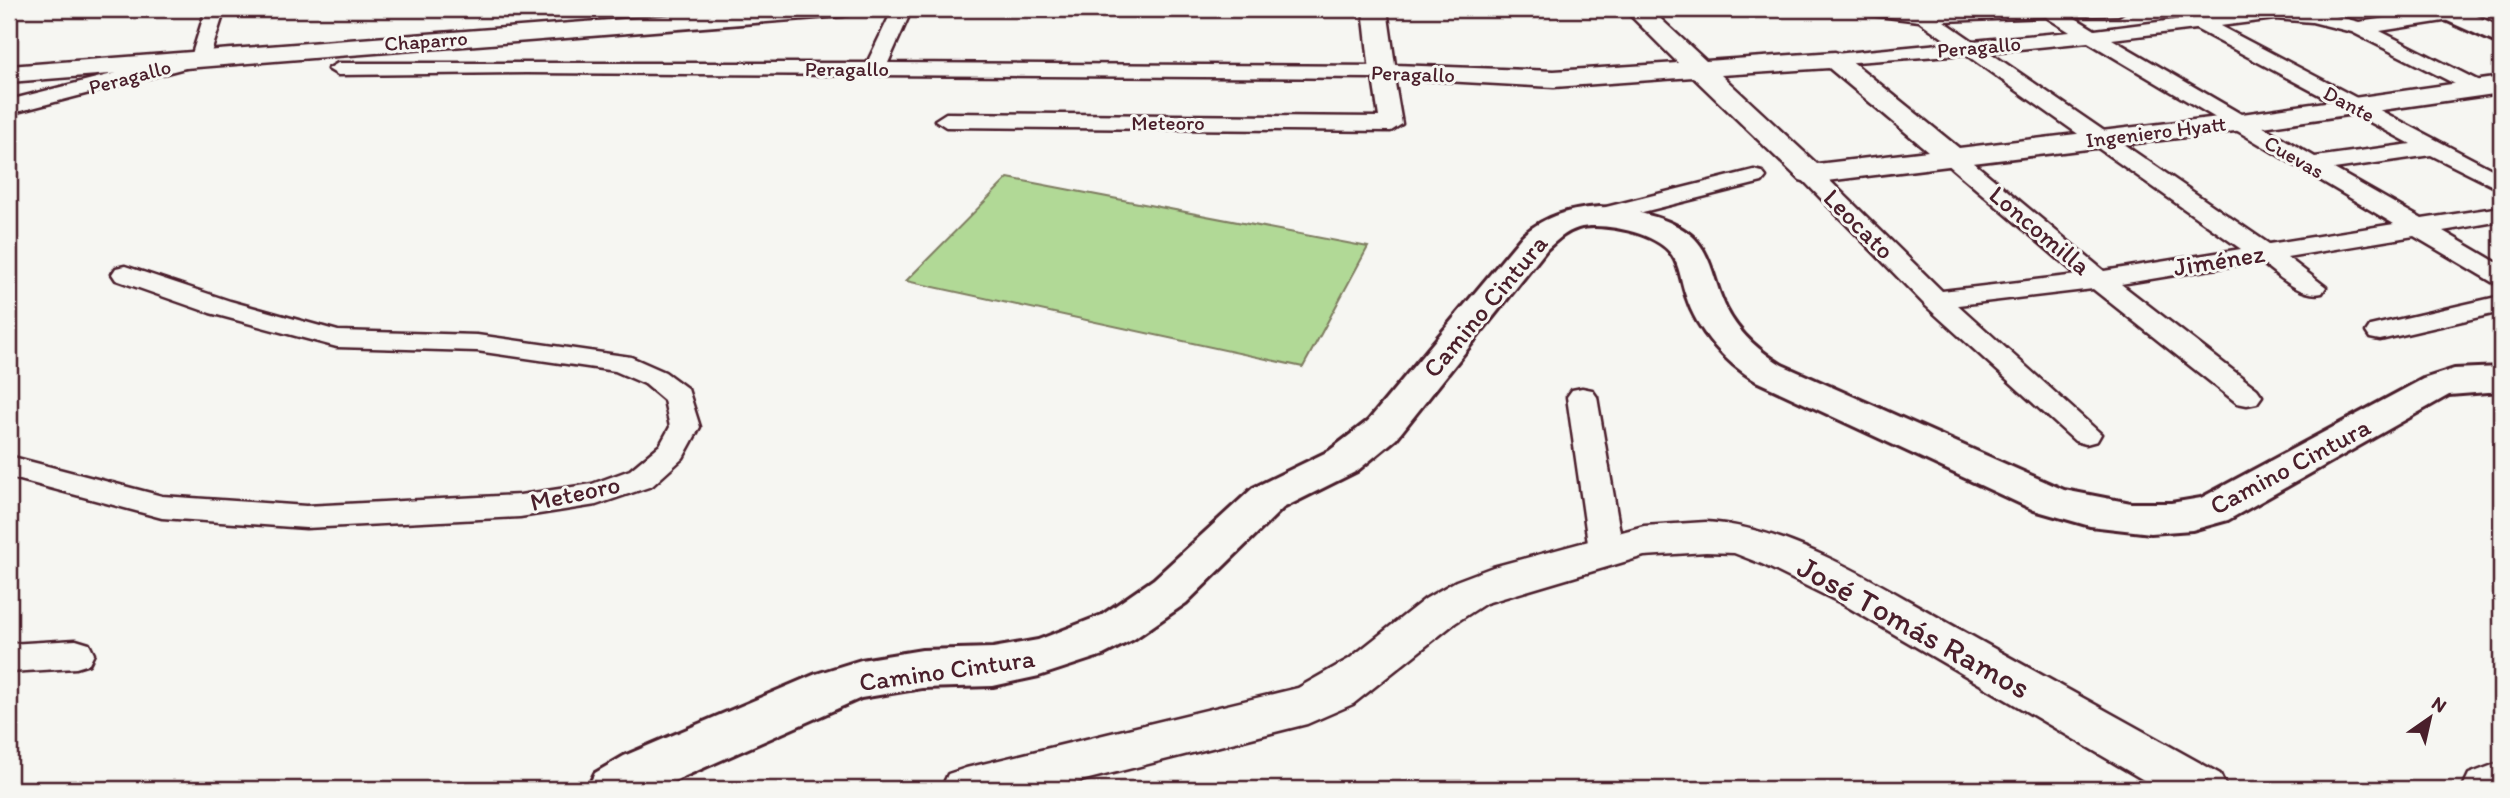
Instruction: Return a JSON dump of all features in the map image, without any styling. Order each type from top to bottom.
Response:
[{"type":"main road","points":[[2447,11],[2501,37]]},
{"type":"main road","name":"Camino Cintura","points":[[613,789],[642,771],[852,682],[922,669],[993,667],[1039,658],[1118,627],[1148,609],[1170,591],[1268,498],[1343,461],[1382,430],[1544,232],[1569,220],[1603,215],[1655,229],[1683,243],[1690,254],[1707,306],[1731,341],[1746,357],[1825,398],[2049,500],[2080,510],[2148,520],[2183,519],[2213,510],[2436,387],[2454,381],[2501,379]]},
{"type":"street","name":"Peragallo","points":[[9,107],[201,58],[215,9]]},
{"type":"street","name":"Chaparro","points":[[9,74],[842,9]]},
{"type":"street","points":[[875,69],[902,9]]},
{"type":"street","points":[[1375,9],[1383,72]]},
{"type":"street","name":"Leocato","points":[[1636,9],[1810,174],[1936,300],[2087,434]]},
{"type":"street","points":[[1871,9],[1924,16],[2118,9]]},
{"type":"street","name":"Peragallo","points":[[338,69],[540,67],[1383,72],[1554,79],[1970,48],[2091,36],[2202,15],[2224,18],[2287,12],[2358,28],[2447,11],[2482,9]]},
{"type":"street","name":"Cuevas","points":[[2052,13],[2235,123],[2501,276]]},
{"type":"street","name":"Dante","points":[[2202,15],[2350,105],[2501,183]]},
{"type":"street","points":[[1924,16],[2313,288]]},
{"type":"street","points":[[2358,28],[2489,87]]},
{"type":"street","name":"Loncomilla","points":[[1835,60],[2099,280],[2247,396]]},
{"type":"street","name":"Meteoro","points":[[946,120],[1391,124],[1383,72]]},
{"type":"street","name":"Ingeniero Hyatt","points":[[1810,174],[2235,123],[2489,87]]},
{"type":"street","points":[[2309,165],[2434,148]]},
{"type":"street","points":[[1603,215],[1754,177]]},
{"type":"street","name":"Jiménez","points":[[1936,300],[2099,280],[2501,214]]},
{"type":"street","name":"Meteoro","points":[[9,467],[162,507],[306,517],[520,506],[596,494],[641,478],[672,451],[685,427],[678,396],[655,377],[621,363],[477,343],[337,340],[220,307],[125,274]]},
{"type":"street","points":[[2380,332],[2501,304]]},
{"type":"street","points":[[1582,397],[1606,550]]},
{"type":"street","name":"José Tomás Ramos","points":[[966,789],[1307,705],[1337,691],[1365,672],[1440,611],[1471,592],[1606,550],[1644,541],[1706,537],[1738,539],[1777,553],[1956,647],[2202,789]]},
{"type":"street","points":[[9,658],[76,654]]},
{"type":"street","points":[[2487,789],[2501,783]]},
{"type":"green space","points":[[1008,178],[1368,247],[1303,367],[906,281]]}]
